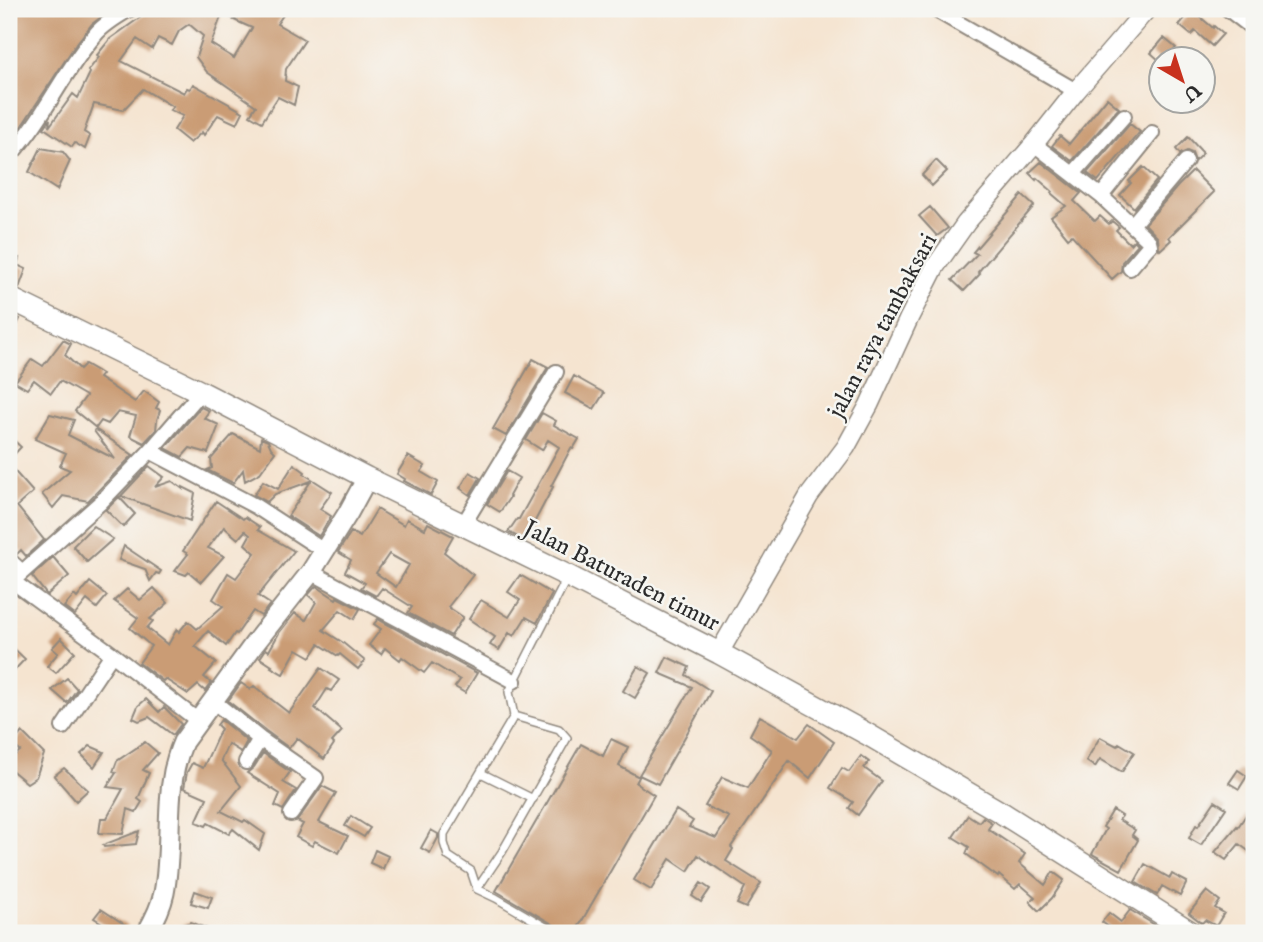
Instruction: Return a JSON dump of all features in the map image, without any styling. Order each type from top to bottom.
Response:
[{"type":"main road","name":"Jalan Baturaden timur","points":[[9,298],[719,653],[980,799],[1192,933]]},
{"type":"main road","points":[[147,933],[164,895],[171,779],[175,759],[183,742],[311,572],[367,478]]},
{"type":"street","points":[[9,156],[24,141],[95,34],[130,9]]},
{"type":"street","points":[[934,9],[1076,91]]},
{"type":"street","name":"jalan raya tambaksari","points":[[719,653],[809,496],[846,447],[935,267],[966,223],[1147,9]]},
{"type":"street","points":[[1228,9],[1254,29]]},
{"type":"street","points":[[1073,174],[1124,116]]},
{"type":"street","points":[[1101,196],[1152,133]]},
{"type":"street","points":[[1034,144],[1101,196],[1149,241],[1150,245],[1130,268]]},
{"type":"street","points":[[1132,225],[1186,161]]},
{"type":"street","points":[[463,525],[556,372]]},
{"type":"street","points":[[14,579],[101,502],[201,392]]},
{"type":"street","points":[[150,451],[254,506],[324,551]]},
{"type":"street","points":[[9,560],[14,579],[197,720]]},
{"type":"street","points":[[311,572],[514,681]]},
{"type":"street","points":[[63,727],[112,654]]},
{"type":"street","points":[[213,701],[260,739],[316,778],[291,814]]},
{"type":"street","points":[[246,762],[260,739]]},
{"type":"lane","points":[[556,933],[477,889],[471,872],[448,856],[444,834],[514,716],[509,692],[568,576]]},
{"type":"lane","points":[[477,889],[502,852],[567,738],[559,729],[514,716]]},
{"type":"lane","points":[[481,773],[533,799]]},
{"type":"building","points":[[9,9],[112,9],[92,24],[76,44],[19,130],[9,125]]},
{"type":"building","points":[[152,9],[222,9],[225,15],[222,14],[211,44],[234,58],[252,28],[234,20],[242,15],[243,9],[287,9],[277,24],[305,40],[286,69],[285,81],[298,87],[294,105],[278,97],[262,122],[250,115],[256,106],[207,72],[196,57],[203,36],[189,24],[179,31],[172,45],[158,38],[152,49],[137,39],[121,61],[184,93],[193,84],[243,112],[237,124],[218,115],[204,135],[202,132],[190,143],[174,130],[183,116],[170,110],[173,107],[143,89],[123,110],[94,104],[84,132],[90,136],[85,149],[75,143],[72,147],[44,128],[50,119],[49,127],[73,94],[78,98],[90,73],[88,71],[110,39]]},
{"type":"building","points":[[1192,10],[1223,34],[1212,46],[1195,31],[1191,35],[1179,25]]},
{"type":"building","points":[[1164,38],[1174,46],[1157,46]]},
{"type":"building","points":[[1107,98],[1119,108],[1072,161],[1052,146],[1060,136],[1069,144]]},
{"type":"building","points":[[1130,124],[1140,132],[1098,181],[1087,173]]},
{"type":"building","points":[[1188,137],[1203,153],[1195,161],[1192,153],[1187,151],[1180,154],[1176,149]]},
{"type":"building","points":[[41,148],[63,152],[70,161],[57,190],[29,172]]},
{"type":"building","points":[[936,160],[947,171],[932,186],[922,175]]},
{"type":"building","points":[[1041,162],[1081,193],[1074,201],[1095,221],[1100,216],[1109,224],[1112,221],[1119,227],[1116,230],[1130,244],[1134,240],[1138,244],[1122,262],[1121,271],[1112,279],[1072,235],[1068,238],[1051,217],[1066,206],[1029,173]]},
{"type":"building","points":[[1143,167],[1157,180],[1134,208],[1120,195]]},
{"type":"building","points":[[1193,171],[1214,192],[1169,237],[1171,240],[1160,250],[1158,238],[1145,224]]},
{"type":"building","points":[[1022,195],[1034,206],[964,291],[952,280],[977,254],[973,252]]},
{"type":"building","points":[[930,207],[948,228],[937,236],[919,216]]},
{"type":"building","points":[[9,255],[19,258],[17,265],[26,269],[19,288],[9,285]]},
{"type":"building","points":[[9,313],[20,319],[9,341]]},
{"type":"building","points":[[63,340],[71,344],[65,355],[80,369],[85,364],[102,374],[99,378],[135,402],[144,391],[159,402],[156,408],[160,410],[156,430],[144,443],[130,436],[136,416],[118,412],[108,424],[101,421],[96,428],[75,411],[86,396],[60,381],[51,393],[34,380],[27,389],[15,382],[32,359],[43,366]]},
{"type":"building","points":[[533,359],[548,367],[506,436],[493,429]]},
{"type":"building","points":[[574,376],[604,393],[594,409],[565,393]]},
{"type":"building","points":[[201,407],[209,411],[204,418],[219,425],[208,453],[190,448],[182,457],[165,448]]},
{"type":"building","points":[[542,413],[556,421],[554,425],[579,439],[573,449],[571,448],[535,521],[522,539],[508,532],[519,519],[559,447],[548,440],[542,450],[526,440]]},
{"type":"building","points":[[50,414],[74,420],[68,435],[115,459],[95,429],[133,455],[88,501],[63,496],[53,508],[42,494],[70,470],[60,466],[66,453],[35,439]]},
{"type":"building","points":[[233,434],[260,448],[261,438],[268,441],[275,452],[260,473],[245,481],[243,470],[233,483],[207,470],[212,468],[211,459]]},
{"type":"building","points":[[9,436],[21,447],[9,460]]},
{"type":"building","points":[[408,456],[425,466],[421,472],[438,482],[431,495],[404,481],[405,479],[397,474]]},
{"type":"building","points":[[294,464],[305,472],[304,474],[332,492],[320,509],[331,516],[319,536],[288,516],[311,481],[275,494],[267,502],[254,495],[263,481],[278,489]]},
{"type":"building","points":[[9,465],[33,492],[17,506],[44,540],[26,556],[21,550],[17,554],[9,547]]},
{"type":"building","points":[[149,466],[164,477],[155,487],[172,481],[195,493],[190,521],[121,496]]},
{"type":"building","points":[[507,471],[519,478],[500,512],[487,504]]},
{"type":"building","points":[[470,472],[480,478],[470,495],[460,488]]},
{"type":"building","points":[[119,497],[135,514],[123,527],[106,510]]},
{"type":"building","points":[[216,501],[243,519],[245,517],[260,527],[258,530],[294,551],[258,596],[270,604],[261,616],[253,611],[226,646],[208,631],[195,646],[216,663],[204,677],[211,683],[205,691],[198,685],[188,694],[165,679],[163,681],[139,663],[151,646],[130,628],[138,618],[114,601],[127,589],[140,600],[154,588],[168,603],[150,619],[153,621],[147,628],[168,645],[177,629],[179,632],[188,621],[197,629],[223,606],[213,599],[228,573],[236,578],[255,553],[245,544],[250,535],[245,531],[238,539],[224,527],[208,548],[224,556],[201,582],[189,572],[186,575],[175,571],[188,554],[183,551]]},
{"type":"building","points":[[377,509],[404,525],[407,519],[425,529],[428,523],[453,536],[444,552],[473,575],[448,607],[463,617],[451,636],[408,613],[412,607],[382,588],[376,596],[361,588],[365,583],[345,572],[351,560],[338,552],[351,532],[360,537]],"holes":[[[389,554],[409,565],[396,587],[376,573]]]},
{"type":"building","points":[[93,526],[113,539],[87,562],[73,546]]},
{"type":"building","points":[[124,546],[161,571],[159,574],[156,573],[150,581],[145,569],[119,560]]},
{"type":"building","points":[[53,557],[69,576],[47,595],[32,576]]},
{"type":"building","points":[[520,575],[552,594],[537,623],[526,617],[514,636],[509,633],[499,650],[490,645],[495,637],[469,619],[481,600],[509,617],[520,600],[508,592]]},
{"type":"building","points":[[90,582],[107,596],[97,608],[87,600],[75,615],[64,607],[74,595],[77,598]]},
{"type":"building","points":[[316,586],[336,599],[337,597],[360,609],[354,619],[340,610],[323,630],[365,661],[358,669],[340,654],[338,656],[319,644],[311,657],[297,649],[283,674],[260,658],[266,649],[269,651],[295,613],[306,620],[316,602],[308,595]]},
{"type":"building","points":[[378,619],[477,673],[465,693],[455,687],[460,680],[432,663],[424,673],[385,648],[381,654],[369,645],[381,629],[374,624]]},
{"type":"building","points":[[61,638],[75,652],[56,673],[47,666],[58,653],[52,648]]},
{"type":"building","points":[[9,644],[25,659],[9,676]]},
{"type":"building","points":[[667,657],[689,667],[686,675],[711,691],[658,784],[639,775],[692,687],[659,673]]},
{"type":"building","points":[[638,666],[650,673],[635,698],[623,691]]},
{"type":"building","points":[[321,668],[339,680],[331,691],[327,689],[315,708],[342,731],[332,742],[334,744],[324,759],[297,738],[289,748],[228,701],[241,683],[250,689],[254,686],[289,713]]},
{"type":"building","points":[[67,678],[77,689],[67,703],[52,690]]},
{"type":"building","points":[[146,699],[159,712],[164,707],[181,724],[173,735],[149,717],[139,721],[133,718],[138,706]]},
{"type":"building","points":[[760,716],[798,738],[809,724],[834,742],[810,778],[789,761],[731,847],[733,849],[726,861],[761,883],[746,908],[737,904],[745,887],[698,855],[688,871],[670,859],[651,890],[634,880],[676,810],[693,821],[689,827],[716,838],[729,817],[705,806],[722,777],[748,788],[772,750],[750,735]]},
{"type":"building","points":[[221,720],[247,741],[241,752],[228,744],[221,760],[241,786],[221,811],[243,822],[245,820],[265,834],[259,850],[233,829],[229,834],[208,823],[206,826],[196,822],[207,798],[184,788],[192,763],[203,768],[221,729],[217,725]]},
{"type":"building","points":[[22,732],[44,754],[36,777],[27,783],[9,768],[9,760],[20,751],[12,744]]},
{"type":"building","points":[[1100,737],[1117,746],[1119,743],[1134,752],[1122,772],[1100,759],[1095,767],[1086,761]]},
{"type":"building","points":[[611,739],[628,747],[619,766],[639,777],[636,783],[654,795],[575,933],[568,933],[496,891],[581,744],[603,756]]},
{"type":"building","points":[[145,742],[158,753],[143,770],[149,773],[138,799],[142,802],[136,812],[128,809],[123,834],[99,833],[101,818],[107,818],[123,789],[107,787],[116,773],[113,772],[117,761]]},
{"type":"building","points":[[90,746],[104,752],[94,767],[81,754]]},
{"type":"building","points":[[263,753],[290,772],[283,782],[296,790],[283,810],[275,806],[280,794],[247,773]]},
{"type":"building","points":[[861,756],[869,762],[864,768],[882,781],[858,815],[849,808],[853,802],[830,788],[842,768],[849,772]]},
{"type":"building","points":[[64,768],[88,790],[76,801],[54,776]]},
{"type":"building","points":[[1238,770],[1247,776],[1239,789],[1229,783]]},
{"type":"building","points":[[322,786],[336,793],[319,822],[348,836],[339,853],[315,841],[312,846],[296,837],[303,824],[297,821]]},
{"type":"building","points":[[1215,801],[1226,808],[1201,845],[1189,838]]},
{"type":"building","points":[[1254,803],[1254,855],[1239,844],[1226,860],[1215,852],[1238,827]]},
{"type":"building","points":[[1113,810],[1122,816],[1119,820],[1135,830],[1132,835],[1138,840],[1121,870],[1092,854]]},
{"type":"building","points":[[968,815],[979,822],[983,817],[992,823],[988,829],[1025,854],[1019,863],[1045,885],[1053,872],[1064,880],[1039,911],[1030,902],[1035,897],[1020,884],[1015,889],[966,854],[969,847],[953,837]]},
{"type":"building","points":[[351,816],[370,828],[364,837],[345,826]]},
{"type":"building","points":[[431,830],[438,834],[438,838],[430,853],[421,848]]},
{"type":"building","points":[[139,831],[136,844],[103,845]]},
{"type":"building","points":[[375,850],[388,856],[383,869],[370,863]]},
{"type":"building","points":[[1145,864],[1170,878],[1172,874],[1187,882],[1180,896],[1162,886],[1157,895],[1135,882]]},
{"type":"building","points":[[701,883],[710,889],[701,902],[692,896]]},
{"type":"building","points":[[195,891],[212,897],[208,908],[191,903]]},
{"type":"building","points":[[1207,891],[1220,901],[1215,908],[1224,913],[1216,926],[1205,920],[1202,923],[1189,913]]},
{"type":"building","points":[[101,909],[127,926],[122,933],[94,918]]},
{"type":"building","points":[[1130,910],[1168,933],[1117,933],[1102,922],[1109,913],[1121,922]]},
{"type":"building","points":[[191,922],[217,933],[162,933],[162,932]]}]
